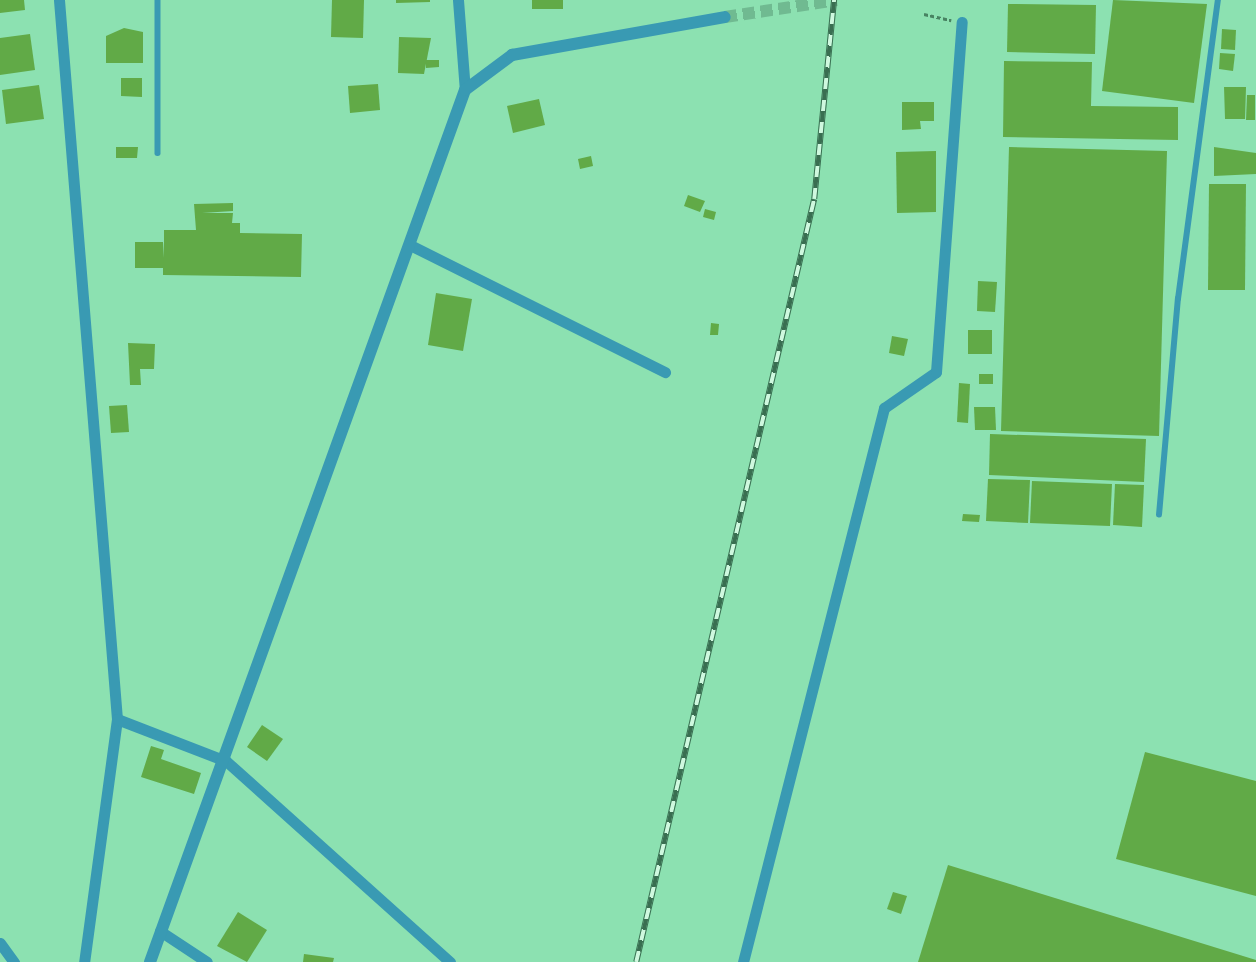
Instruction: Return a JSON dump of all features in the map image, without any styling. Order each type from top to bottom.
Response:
[{"type":"street","points":[[59,0],[118,719],[84,962]]},
{"type":"street","points":[[150,962],[160,931],[226,761],[465,90],[458,0]]},
{"type":"street","points":[[465,90],[512,55],[725,17]]},
{"type":"street","points":[[744,962],[884,408],[936,372],[962,22]]},
{"type":"street","points":[[410,245],[665,372]]},
{"type":"street","points":[[118,719],[226,761],[450,962]]},
{"type":"street","points":[[160,931],[207,962]]},
{"type":"street","points":[[0,943],[14,962]]},
{"type":"lane","points":[[158,0],[158,153]]},
{"type":"lane","points":[[1159,515],[1178,298],[1218,0]]},
{"type":"path","points":[[924,14],[962,22]]},
{"type":"building","points":[[0,0],[24,0],[25,10],[0,13]]},
{"type":"building","points":[[332,0],[364,0],[363,38],[331,37]]},
{"type":"building","points":[[396,0],[430,0],[430,2],[396,3]]},
{"type":"building","points":[[532,0],[563,0],[563,9],[532,9]]},
{"type":"building","points":[[1113,0],[1207,4],[1194,103],[1102,91]]},
{"type":"building","points":[[1008,4],[1096,5],[1095,54],[1007,52]]},
{"type":"building","points":[[124,28],[143,32],[143,63],[106,63],[106,36]]},
{"type":"building","points":[[1222,29],[1236,30],[1235,50],[1221,49]]},
{"type":"building","points":[[30,34],[35,70],[0,75],[0,38]]},
{"type":"building","points":[[399,37],[431,38],[424,74],[398,73]]},
{"type":"building","points":[[1220,53],[1235,54],[1233,71],[1219,69]]},
{"type":"building","points":[[426,60],[439,60],[439,67],[426,68]]},
{"type":"building","points":[[1004,61],[1092,62],[1091,106],[1178,107],[1178,140],[1003,137]]},
{"type":"building","points":[[121,78],[142,78],[142,97],[121,96]]},
{"type":"building","points":[[378,84],[380,110],[350,113],[348,86]]},
{"type":"building","points":[[39,85],[44,119],[6,124],[2,90]]},
{"type":"building","points":[[1224,87],[1246,87],[1245,119],[1225,119]]},
{"type":"building","points":[[1247,95],[1255,95],[1255,120],[1246,120]]},
{"type":"building","points":[[539,99],[545,125],[513,133],[507,106]]},
{"type":"building","points":[[902,102],[934,102],[934,121],[920,121],[921,129],[902,130]]},
{"type":"building","points":[[116,147],[138,147],[137,158],[116,158]]},
{"type":"building","points":[[1009,147],[1167,151],[1159,436],[1001,431]]},
{"type":"building","points":[[1214,147],[1256,153],[1256,174],[1214,176]]},
{"type":"building","points":[[936,151],[936,212],[897,213],[896,152]]},
{"type":"building","points":[[591,156],[593,166],[580,169],[578,159]]},
{"type":"building","points":[[1209,184],[1246,184],[1245,290],[1208,290]]},
{"type":"building","points":[[688,195],[705,201],[700,212],[684,206]]},
{"type":"building","points":[[233,203],[233,211],[202,213],[233,213],[232,223],[240,223],[240,233],[302,234],[301,277],[163,275],[163,268],[135,268],[135,242],[163,242],[164,258],[164,230],[196,230],[194,204]]},
{"type":"building","points":[[705,209],[716,212],[714,220],[703,217]]},
{"type":"building","points":[[978,281],[997,282],[995,312],[977,311]]},
{"type":"building","points":[[436,293],[472,299],[463,351],[428,345]]},
{"type":"building","points":[[711,323],[719,324],[718,335],[710,335]]},
{"type":"building","points":[[968,330],[992,330],[992,354],[968,354]]},
{"type":"building","points":[[892,336],[908,339],[904,356],[889,353]]},
{"type":"building","points":[[128,343],[155,344],[154,369],[140,369],[141,385],[130,385]]},
{"type":"building","points":[[979,374],[993,374],[993,384],[979,384]]},
{"type":"building","points":[[959,383],[970,384],[968,423],[957,422]]},
{"type":"building","points":[[127,405],[129,432],[111,433],[109,406]]},
{"type":"building","points":[[974,407],[995,407],[996,430],[975,430]]},
{"type":"building","points":[[990,434],[1146,439],[1144,482],[989,475]]},
{"type":"building","points":[[988,479],[1030,480],[1028,523],[986,521]]},
{"type":"building","points":[[1032,481],[1112,484],[1110,526],[1030,523]]},
{"type":"building","points":[[1115,484],[1144,485],[1142,527],[1113,525]]},
{"type":"building","points":[[963,514],[980,515],[979,522],[962,521]]},
{"type":"building","points":[[262,725],[283,739],[267,761],[247,747]]},
{"type":"building","points":[[151,746],[164,750],[161,759],[201,773],[194,794],[141,777]]},
{"type":"building","points":[[1145,752],[1256,781],[1256,896],[1116,859]]},
{"type":"building","points":[[948,865],[1256,960],[1256,962],[918,962]]},
{"type":"building","points":[[893,892],[907,896],[901,914],[887,909]]},
{"type":"building","points":[[238,912],[267,930],[247,962],[217,946]]},
{"type":"building","points":[[304,954],[334,958],[333,962],[303,962]]},
{"type":"tunnel","points":[[725,17],[837,0]]},
{"type":"railway","points":[[636,962],[814,199],[834,0]]}]
